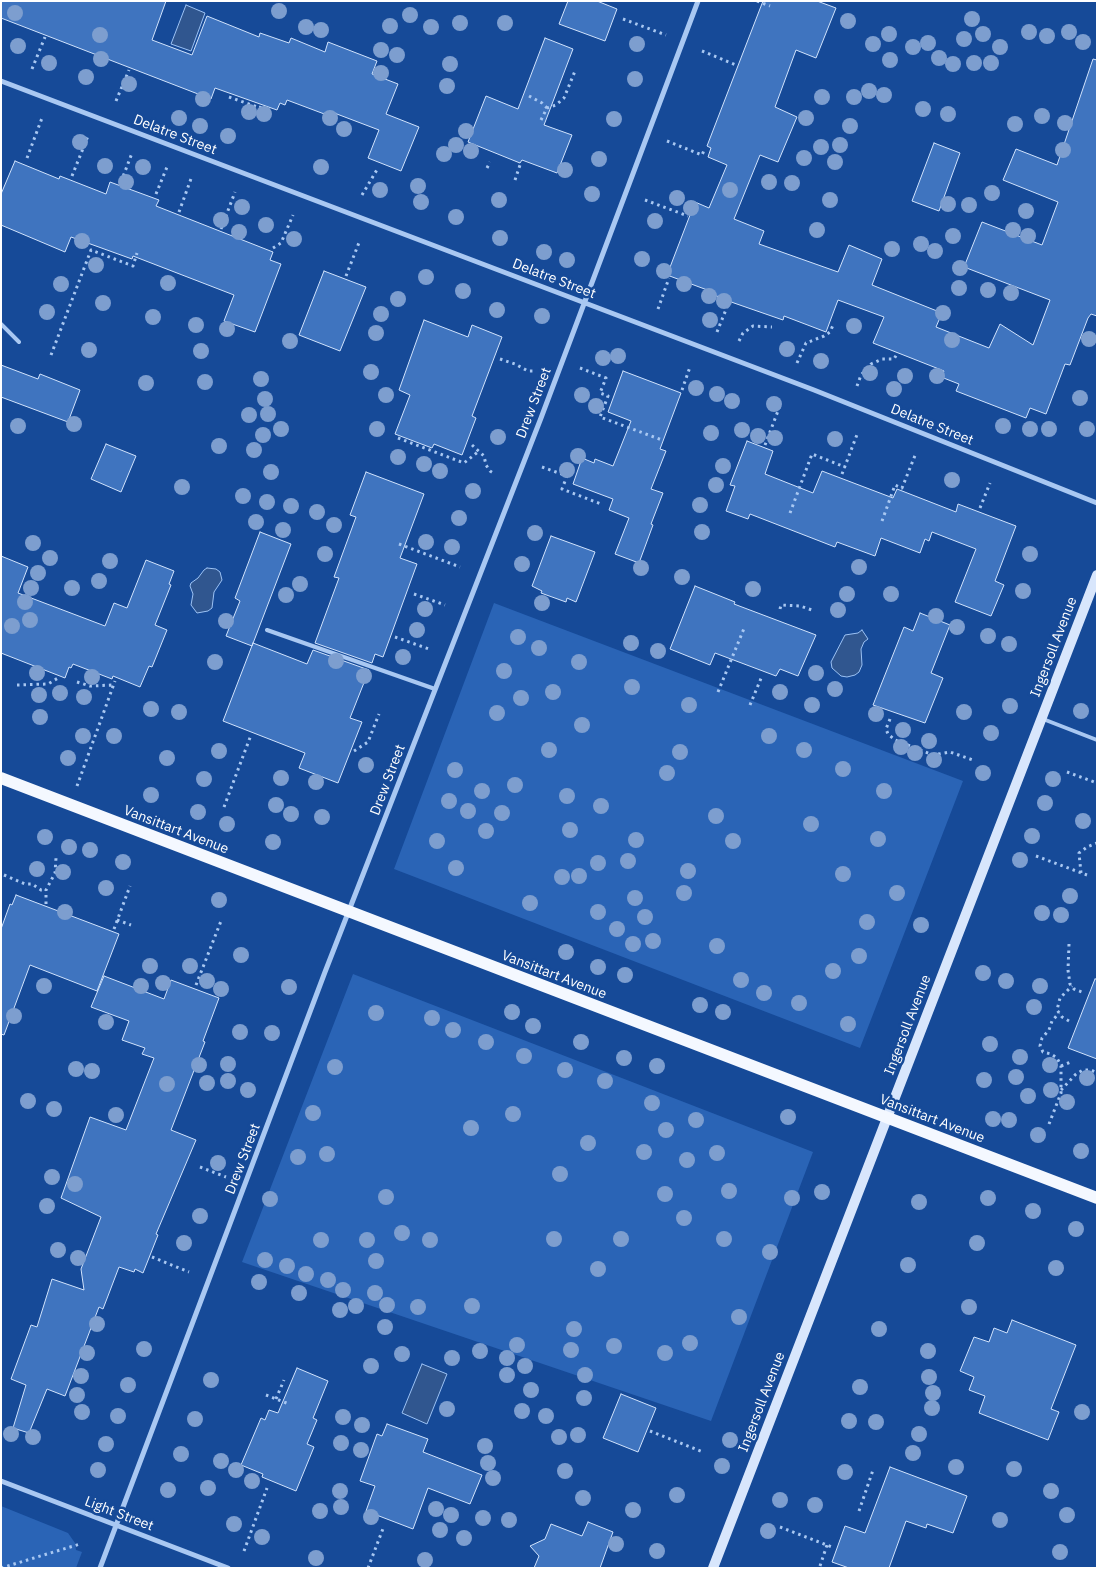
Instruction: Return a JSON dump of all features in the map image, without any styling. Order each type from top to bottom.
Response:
[{"type":"main road","name":"Vansittart Avenue","points":[[1,778],[1097,1198]]},
{"type":"street","name":"Drew Street","points":[[100,1568],[349,912],[585,303],[698,1]]},
{"type":"street","name":"Delatre Street","points":[[1,81],[814,390],[1097,503]]},
{"type":"street","name":"Ingersoll Avenue","points":[[713,1568],[1097,575]]},
{"type":"street","name":"Light Street","points":[[1,1481],[228,1568]]},
{"type":"lane","points":[[1,324],[19,342]]},
{"type":"lane","points":[[267,630],[435,690]]},
{"type":"lane","points":[[1041,719],[1097,740]]},
{"type":"path","points":[[757,1],[770,6]]},
{"type":"path","points":[[623,19],[666,35]]},
{"type":"path","points":[[32,69],[45,37]]},
{"type":"path","points":[[702,51],[736,65]]},
{"type":"path","points":[[116,101],[128,70]]},
{"type":"path","points":[[546,108],[556,105],[564,98],[575,71]]},
{"type":"path","points":[[229,96],[260,108],[261,106]]},
{"type":"path","points":[[529,96],[542,103],[546,108]]},
{"type":"path","points":[[541,120],[546,108]]},
{"type":"path","points":[[27,158],[42,118]]},
{"type":"path","points":[[72,176],[88,136]]},
{"type":"path","points":[[668,141],[702,155],[705,148]]},
{"type":"path","points":[[121,182],[132,153]]},
{"type":"path","points":[[487,168],[490,162]]},
{"type":"path","points":[[515,180],[520,164]]},
{"type":"path","points":[[156,194],[167,167]]},
{"type":"path","points":[[362,195],[378,168]]},
{"type":"path","points":[[179,212],[192,176]]},
{"type":"path","points":[[222,228],[235,192]]},
{"type":"path","points":[[645,200],[688,216]]},
{"type":"path","points":[[273,248],[281,243],[293,215]]},
{"type":"path","points":[[346,276],[360,240]]},
{"type":"path","points":[[51,355],[91,250],[133,266],[137,253]]},
{"type":"path","points":[[658,309],[670,278]]},
{"type":"path","points":[[717,332],[729,302]]},
{"type":"path","points":[[797,363],[806,343],[830,332],[834,323]]},
{"type":"path","points":[[739,341],[743,333],[753,326],[772,327]]},
{"type":"path","points":[[856,386],[861,375],[871,364],[882,359],[894,359],[897,354]]},
{"type":"path","points":[[500,359],[528,371],[536,371]]},
{"type":"path","points":[[682,390],[690,366]]},
{"type":"path","points":[[580,368],[606,378],[600,393],[608,396],[600,416],[662,440]]},
{"type":"path","points":[[765,445],[781,403]]},
{"type":"path","points":[[842,474],[858,432]]},
{"type":"path","points":[[398,438],[464,463],[479,451]]},
{"type":"path","points":[[472,445],[484,456],[486,465],[495,474]]},
{"type":"path","points":[[882,521],[895,485],[902,488],[916,452]]},
{"type":"path","points":[[790,513],[812,454],[845,467]]},
{"type":"path","points":[[542,467],[567,476],[562,489],[601,504]]},
{"type":"path","points":[[980,508],[990,483]]},
{"type":"path","points":[[399,544],[460,567]]},
{"type":"path","points":[[414,594],[445,605]]},
{"type":"path","points":[[780,609],[781,605],[800,606],[812,610]]},
{"type":"path","points":[[718,692],[744,626]]},
{"type":"path","points":[[395,637],[429,649]]},
{"type":"path","points":[[750,704],[762,676]]},
{"type":"path","points":[[17,685],[48,684],[58,678]]},
{"type":"path","points":[[70,805],[114,683],[90,686],[77,682]]},
{"type":"path","points":[[354,751],[368,742],[379,714]]},
{"type":"path","points":[[890,719],[886,729],[888,734],[895,740],[933,755],[950,752],[973,760]]},
{"type":"path","points":[[224,807],[251,735]]},
{"type":"path","points":[[1067,772],[1097,783]]},
{"type":"path","points":[[1081,873],[1079,853],[1097,843]]},
{"type":"path","points":[[1036,856],[1086,875]]},
{"type":"path","points":[[46,904],[46,890],[55,873],[56,858]]},
{"type":"path","points":[[4,875],[25,884],[32,884],[41,890],[46,890]]},
{"type":"path","points":[[114,929],[130,886]]},
{"type":"path","points":[[117,920],[131,925]]},
{"type":"path","points":[[196,985],[221,922]]},
{"type":"path","points":[[1069,944],[1068,970],[1072,986],[1082,992]]},
{"type":"path","points":[[1069,1021],[1057,1010],[1060,998],[1072,986]]},
{"type":"path","points":[[1048,1124],[1061,1090],[1061,1066],[1057,1058],[1043,1052],[1040,1046],[1042,1038],[1059,1013]]},
{"type":"path","points":[[1061,1066],[1073,1061]]},
{"type":"path","points":[[1061,1090],[1076,1074],[1083,1070],[1091,1070],[1097,1073]]},
{"type":"path","points":[[200,1167],[226,1177]]},
{"type":"path","points":[[152,1257],[189,1272]]},
{"type":"path","points":[[276,1399],[284,1380]]},
{"type":"path","points":[[266,1395],[288,1404]]},
{"type":"path","points":[[650,1431],[703,1452]]},
{"type":"path","points":[[859,1511],[873,1470]]},
{"type":"path","points":[[244,1551],[267,1488]]},
{"type":"path","points":[[368,1568],[384,1526]]},
{"type":"path","points":[[780,1527],[832,1547]]},
{"type":"path","points":[[1,1568],[80,1544]]},
{"type":"path","points":[[820,1566],[827,1545]]},
{"type":"shaded area","points":[[186,5],[205,13],[191,51],[171,44]]},
{"type":"shaded area","points":[[207,568],[216,569],[220,572],[222,580],[214,592],[212,608],[208,611],[197,613],[191,605],[193,594],[190,586]]},
{"type":"shaded area","points":[[494,603],[963,781],[860,1048],[394,869]]},
{"type":"shaded area","points":[[862,630],[868,639],[864,642],[861,649],[862,665],[859,672],[847,677],[841,676],[832,668],[831,662],[845,635],[858,633]]},
{"type":"shaded area","points":[[353,974],[813,1152],[711,1421],[242,1262]]},
{"type":"shaded area","points":[[422,1364],[447,1374],[427,1424],[402,1413]]},
{"type":"shaded area","points":[[1,1506],[68,1533],[75,1543],[76,1550],[82,1552],[76,1568],[1,1568]]},
{"type":"building","points":[[1,1],[166,1],[152,40],[192,55],[207,16],[259,37],[260,33],[289,43],[291,38],[325,52],[328,42],[377,61],[372,74],[398,84],[386,114],[419,127],[401,171],[368,158],[379,130],[329,111],[327,115],[287,100],[285,105],[280,103],[277,110],[215,88],[211,99],[1,18]]},
{"type":"building","points":[[568,1],[597,1],[617,9],[605,41],[559,24]]},
{"type":"building","points":[[763,1],[817,1],[836,8],[816,58],[796,50],[775,107],[797,117],[778,162],[760,155],[734,219],[764,231],[759,244],[838,272],[849,245],[882,259],[872,285],[942,313],[936,327],[989,348],[1000,324],[1033,345],[1050,300],[964,267],[982,222],[1042,245],[1058,202],[1003,180],[1016,149],[1057,165],[1093,59],[1097,60],[1097,316],[1091,314],[1088,318],[1070,365],[1065,364],[1046,414],[1030,408],[1026,418],[956,391],[959,384],[941,377],[944,371],[873,343],[884,317],[838,300],[826,332],[784,316],[783,320],[734,303],[709,293],[710,291],[667,275],[695,202],[709,208],[727,165],[708,157],[711,148],[707,146]]},
{"type":"building","points":[[545,38],[573,49],[544,125],[572,135],[557,173],[522,160],[520,163],[468,142],[486,96],[518,109]]},
{"type":"building","points":[[934,143],[960,153],[939,211],[912,201]]},
{"type":"building","points":[[15,161],[59,179],[60,176],[106,194],[110,182],[159,200],[156,206],[273,252],[270,260],[281,264],[255,332],[224,321],[234,295],[133,256],[132,259],[71,237],[65,252],[1,225],[1,194]]},
{"type":"building","points":[[324,271],[366,287],[340,351],[299,335]]},
{"type":"building","points":[[424,320],[468,337],[472,325],[502,337],[472,416],[476,418],[462,455],[434,444],[432,448],[395,434],[410,395],[399,390]]},
{"type":"building","points":[[1,365],[38,379],[40,374],[80,390],[68,422],[1,397]]},
{"type":"building","points":[[623,371],[681,393],[660,449],[666,451],[651,489],[663,493],[639,563],[615,554],[629,518],[609,510],[613,499],[573,484],[582,458],[594,463],[595,459],[613,466],[631,421],[608,412]]},
{"type":"building","points":[[747,441],[773,451],[765,474],[813,493],[822,471],[893,498],[897,489],[956,512],[958,504],[1016,526],[995,581],[1004,585],[991,616],[955,602],[976,549],[932,532],[929,541],[925,539],[920,553],[881,538],[875,556],[837,542],[835,547],[750,514],[748,519],[726,511],[735,486],[730,485]]},
{"type":"building","points":[[106,444],[136,456],[121,492],[91,479]]},
{"type":"building","points":[[366,472],[424,494],[400,558],[417,564],[383,657],[375,654],[372,663],[315,643],[339,578],[334,577],[356,517],[350,515]]},
{"type":"building","points":[[260,532],[291,544],[252,646],[226,636],[240,601],[235,598]]},
{"type":"building","points":[[551,536],[595,552],[576,602],[567,598],[566,602],[541,593],[542,591],[532,586]]},
{"type":"building","points":[[1,556],[28,567],[18,593],[105,626],[114,603],[127,608],[146,560],[174,571],[169,584],[171,585],[155,625],[167,630],[152,667],[149,666],[140,687],[113,676],[112,679],[73,664],[71,668],[69,667],[65,678],[1,653]]},
{"type":"building","points":[[695,586],[735,602],[734,604],[816,635],[798,676],[780,669],[776,676],[715,653],[710,665],[670,649]]},
{"type":"building","points":[[920,613],[950,625],[931,673],[943,678],[925,723],[873,705],[904,627],[913,631]]},
{"type":"building","points":[[253,643],[307,664],[313,650],[369,670],[350,718],[362,722],[338,783],[299,768],[305,753],[223,721]]},
{"type":"building","points":[[16,895],[119,934],[97,991],[30,965],[4,1035],[1,1034],[1,929],[10,904],[12,905]]},
{"type":"building","points":[[104,976],[164,999],[171,980],[219,998],[203,1041],[205,1042],[171,1130],[196,1140],[156,1234],[158,1235],[143,1273],[135,1269],[134,1272],[119,1267],[103,1309],[99,1307],[65,1396],[47,1389],[29,1433],[13,1428],[26,1385],[11,1379],[31,1325],[37,1327],[52,1279],[84,1290],[81,1269],[101,1217],[61,1198],[90,1117],[126,1130],[154,1058],[142,1054],[145,1048],[122,1040],[129,1021],[91,1007]]},
{"type":"building","points":[[1095,979],[1097,979],[1097,1059],[1068,1048]]},
{"type":"building","points":[[1012,1320],[1076,1345],[1051,1409],[1059,1412],[1048,1440],[979,1413],[985,1396],[969,1390],[974,1377],[960,1371],[974,1337],[989,1342],[994,1328],[1007,1333]]},
{"type":"building","points":[[297,1368],[328,1381],[313,1418],[317,1420],[307,1444],[314,1447],[296,1491],[262,1477],[263,1474],[241,1465],[261,1418],[265,1420],[269,1410],[278,1413]]},
{"type":"building","points":[[621,1394],[656,1408],[638,1452],[603,1438]]},
{"type":"building","points":[[387,1424],[428,1439],[423,1452],[482,1475],[470,1504],[428,1488],[413,1529],[366,1511],[375,1486],[360,1481],[377,1434],[382,1436]]},
{"type":"building","points":[[890,1467],[967,1496],[953,1533],[927,1524],[926,1528],[906,1521],[889,1568],[849,1568],[832,1562],[845,1526],[865,1533]]},
{"type":"building","points":[[588,1522],[613,1532],[600,1568],[534,1568],[539,1556],[530,1546],[545,1539],[551,1524],[582,1536]]}]
